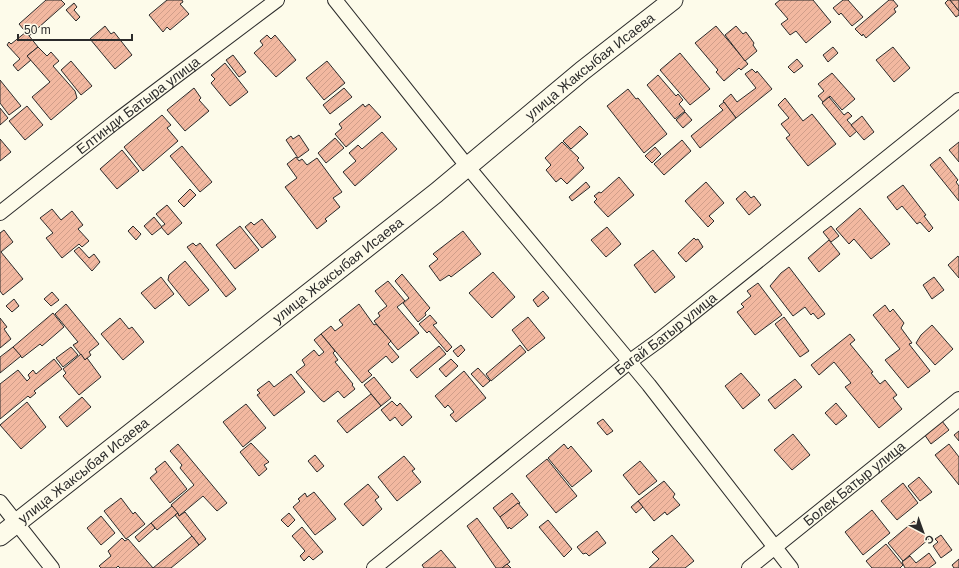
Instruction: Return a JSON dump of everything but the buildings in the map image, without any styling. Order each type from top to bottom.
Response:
[{"type":"street","name":"Елтинди Батыра улица","points":[[0,213],[115,122],[277,0]]},
{"type":"street","points":[[335,0],[467,166],[649,385],[791,568]]},
{"type":"street","name":"улица Жаксыбая Исаева","points":[[0,536],[436,193],[582,71],[673,0]]},
{"type":"street","name":"Багай Батыр улица","points":[[374,568],[629,362],[658,341],[959,100]]},
{"type":"street","name":"Болек Батыр улица","points":[[750,568],[959,399]]},
{"type":"street","points":[[0,502],[52,568]]}]
